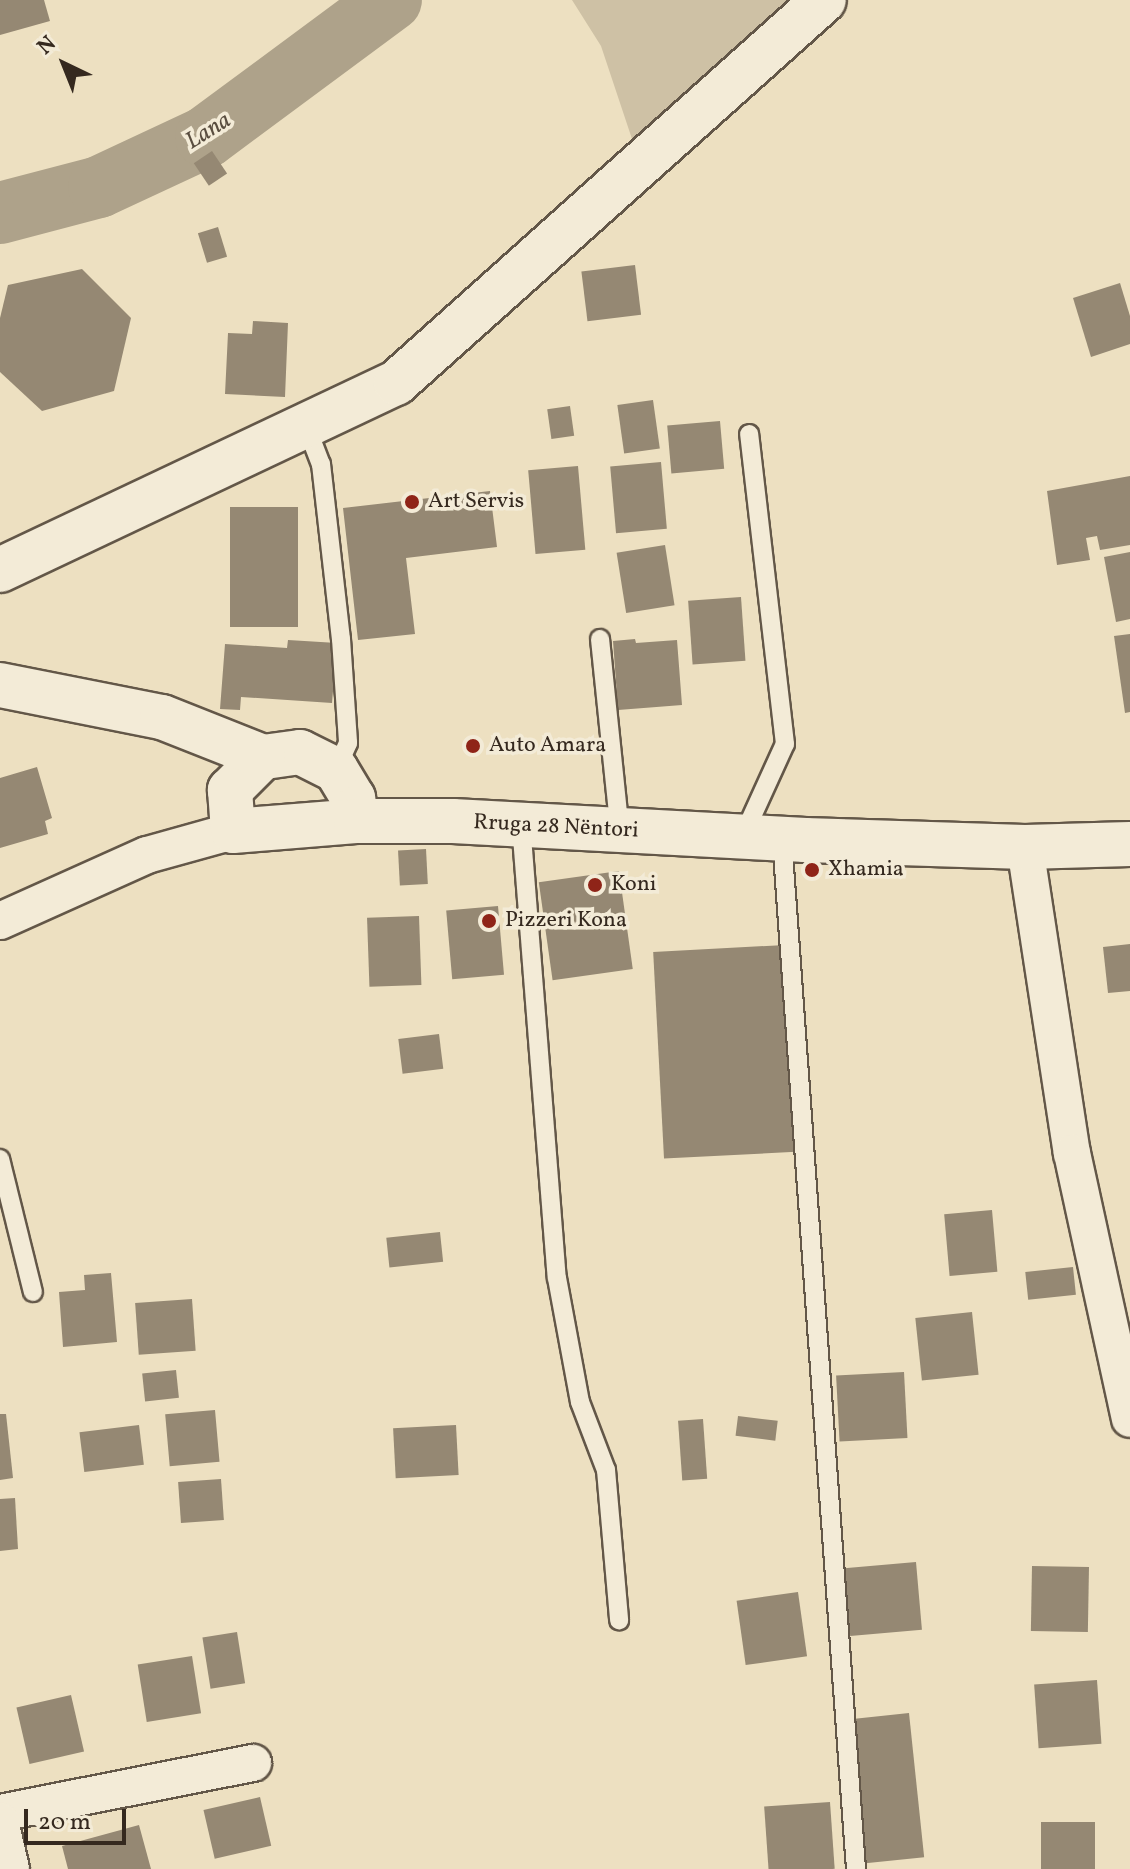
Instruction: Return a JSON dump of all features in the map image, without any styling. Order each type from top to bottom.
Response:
[{"type":"main road","points":[[0,570],[307,428],[396,383],[824,0]]},
{"type":"main road","points":[[0,685],[162,717],[263,757],[300,752],[336,770],[353,798],[356,821]]},
{"type":"main road","points":[[162,717],[203,751],[231,810]]},
{"type":"main road","points":[[231,810],[263,757]]},
{"type":"main road","name":"Rruga 28 Nëntori","points":[[231,810],[356,821],[521,824],[762,838],[1025,847],[1130,844]]},
{"type":"street","name":"Rruga 28 Nëntori","points":[[0,921],[147,855],[231,810]]},
{"type":"street","points":[[1025,847],[1072,1153],[1120,1353],[1130,1419]]},
{"type":"street","points":[[0,1813],[253,1763]]},
{"type":"street","points":[[0,1821],[11,1869]]},
{"type":"lane","points":[[307,428],[321,464],[345,682],[348,743],[336,770]]},
{"type":"lane","points":[[749,434],[785,744],[762,838],[856,1869]]},
{"type":"lane","points":[[600,639],[620,831]]},
{"type":"lane","points":[[521,824],[557,1278],[580,1402],[606,1470],[619,1620]]},
{"type":"lane","points":[[0,1159],[33,1292]]},
{"type":"shaded area","points":[[572,0],[793,0],[633,142],[601,46]]},
{"type":"building","points":[[0,0],[44,0],[50,21],[0,35]]},
{"type":"building","points":[[212,151],[227,173],[209,186],[194,163]]},
{"type":"building","points":[[218,227],[227,257],[207,263],[198,233]]},
{"type":"building","points":[[635,265],[641,315],[587,321],[581,272]]},
{"type":"building","points":[[82,269],[131,318],[114,391],[42,411],[0,372],[0,318],[8,285]]},
{"type":"building","points":[[1120,283],[1130,316],[1130,344],[1091,357],[1073,298]]},
{"type":"building","points":[[253,321],[288,323],[285,397],[225,394],[228,333],[252,334]]},
{"type":"building","points":[[653,400],[660,449],[624,454],[617,405]]},
{"type":"building","points":[[570,406],[574,436],[551,439],[547,409]]},
{"type":"building","points":[[720,421],[724,469],[671,473],[667,426]]},
{"type":"building","points":[[661,462],[667,529],[616,533],[610,466]]},
{"type":"building","points":[[578,466],[585,550],[536,554],[528,470]]},
{"type":"building","points":[[1130,476],[1130,545],[1100,550],[1097,536],[1086,538],[1090,560],[1057,565],[1047,491]]},
{"type":"building","points":[[490,491],[497,547],[406,558],[415,634],[358,640],[343,508]]},
{"type":"building","points":[[230,507],[298,507],[298,627],[230,627]]},
{"type":"building","points":[[665,545],[675,605],[626,613],[617,553]]},
{"type":"building","points":[[1130,552],[1130,619],[1116,622],[1104,557]]},
{"type":"building","points":[[741,597],[745,661],[693,665],[688,601]]},
{"type":"building","points":[[1130,634],[1130,712],[1125,713],[1114,636]]},
{"type":"building","points":[[635,639],[636,643],[677,640],[682,705],[618,710],[613,641]]},
{"type":"building","points":[[288,640],[337,643],[332,703],[241,697],[240,710],[220,709],[225,644],[287,648]]},
{"type":"building","points":[[37,767],[52,818],[45,821],[48,834],[0,848],[0,778]]},
{"type":"building","points":[[426,849],[428,884],[400,885],[398,850]]},
{"type":"building","points":[[619,871],[633,969],[553,980],[539,882]]},
{"type":"building","points":[[498,906],[504,975],[452,979],[446,911]]},
{"type":"building","points":[[419,916],[421,985],[369,987],[367,918]]},
{"type":"building","points":[[1130,944],[1130,991],[1108,993],[1103,947]]},
{"type":"building","points":[[785,945],[796,1152],[664,1159],[653,952]]},
{"type":"building","points":[[439,1034],[443,1069],[403,1074],[398,1039]]},
{"type":"building","points":[[992,1210],[997,1272],[950,1276],[944,1214]]},
{"type":"building","points":[[440,1232],[443,1262],[389,1267],[386,1238]]},
{"type":"building","points":[[1073,1267],[1076,1295],[1028,1300],[1025,1272]]},
{"type":"building","points":[[111,1273],[117,1342],[63,1347],[59,1292],[85,1290],[84,1275]]},
{"type":"building","points":[[192,1299],[196,1351],[139,1355],[135,1303]]},
{"type":"building","points":[[972,1312],[979,1375],[922,1381],[915,1318]]},
{"type":"building","points":[[176,1370],[179,1398],[145,1401],[142,1374]]},
{"type":"building","points":[[904,1372],[907,1438],[840,1441],[836,1376]]},
{"type":"building","points":[[215,1410],[220,1462],[170,1466],[165,1414]]},
{"type":"building","points":[[0,1414],[6,1414],[13,1478],[0,1480]]},
{"type":"building","points":[[738,1416],[778,1421],[775,1441],[736,1436]]},
{"type":"building","points":[[703,1419],[707,1479],[682,1481],[678,1421]]},
{"type":"building","points":[[139,1425],[144,1465],[84,1472],[79,1432]]},
{"type":"building","points":[[456,1425],[459,1475],[396,1478],[393,1428]]},
{"type":"building","points":[[221,1479],[224,1520],[181,1523],[178,1482]]},
{"type":"building","points":[[15,1498],[18,1549],[0,1551],[0,1499]]},
{"type":"building","points":[[916,1562],[922,1630],[850,1636],[844,1568]]},
{"type":"building","points":[[1032,1566],[1089,1567],[1088,1632],[1031,1631]]},
{"type":"building","points":[[798,1592],[807,1656],[746,1665],[737,1601]]},
{"type":"building","points":[[237,1632],[245,1683],[211,1689],[202,1637]]},
{"type":"building","points":[[192,1656],[201,1713],[147,1722],[138,1665]]},
{"type":"building","points":[[1097,1680],[1101,1744],[1039,1748],[1034,1684]]},
{"type":"building","points":[[71,1695],[84,1752],[29,1764],[16,1708]]},
{"type":"building","points":[[909,1713],[924,1857],[865,1863],[850,1719]]},
{"type":"building","points":[[260,1797],[271,1846],[215,1859],[203,1810]]},
{"type":"building","points":[[830,1802],[835,1869],[769,1869],[764,1807]]},
{"type":"building","points":[[1041,1822],[1095,1822],[1095,1869],[1041,1869]]},
{"type":"building","points":[[139,1825],[151,1869],[68,1869],[62,1846]]},
{"type":"waterway","name":"Lana","points":[[0,213],[99,187],[206,137],[391,0]]},
{"type":"place","name":"Art Servis","points":[[412,502]]},
{"type":"place","name":"Auto Amara","points":[[473,746]]},
{"type":"place","name":"Xhamia","points":[[812,870]]},
{"type":"place","name":"Koni","points":[[595,885]]},
{"type":"place","name":"Pizzeri Kona","points":[[489,921]]}]
